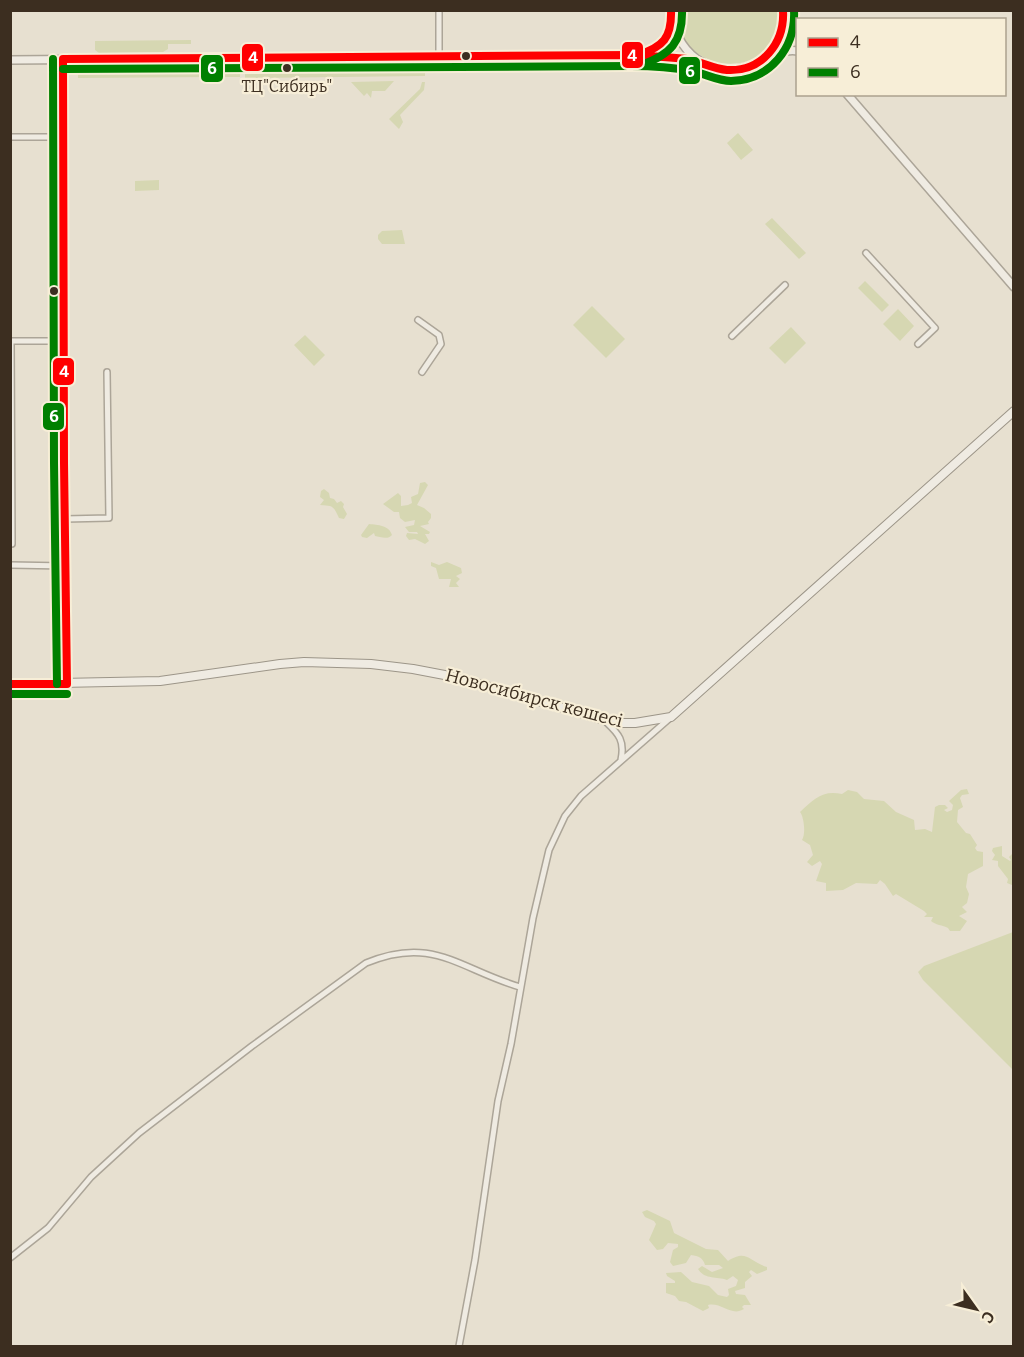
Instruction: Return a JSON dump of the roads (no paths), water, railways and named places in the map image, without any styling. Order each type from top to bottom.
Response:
[{"type":"main road","points":[[764,59],[777,45],[783,32],[784,10]]},
{"type":"main road","points":[[671,717],[1014,411]]},
{"type":"main road","name":"Новосибирск көшесі","points":[[10,684],[160,681],[304,662],[371,664],[455,677],[605,720],[635,723],[671,717]]},
{"type":"street","points":[[439,10],[439,57]]},
{"type":"street","points":[[670,10],[680,42],[689,53],[702,62],[719,69],[733,70],[748,67],[787,50],[796,51]]},
{"type":"street","points":[[784,10],[796,31]]},
{"type":"street","points":[[637,56],[653,51],[664,42],[672,19]]},
{"type":"street","points":[[10,60],[637,56],[702,62]]},
{"type":"street","points":[[63,59],[68,684]]},
{"type":"street","points":[[849,96],[1014,287]]},
{"type":"street","points":[[10,136],[63,137]]},
{"type":"street","points":[[866,253],[935,328],[918,344]]},
{"type":"street","points":[[732,336],[785,285]]},
{"type":"street","points":[[418,320],[439,335],[441,344],[422,372]]},
{"type":"street","points":[[12,544],[11,341],[64,341]]},
{"type":"street","points":[[65,519],[109,518],[107,372]]},
{"type":"street","points":[[10,566],[66,566]]},
{"type":"street","points":[[459,1347],[475,1260],[498,1101],[506,1072],[542,875],[554,837],[565,816],[581,796],[671,717]]},
{"type":"street","points":[[605,720],[622,739],[621,760]]},
{"type":"street","points":[[10,1258],[48,1228],[91,1177],[139,1133],[252,1046],[366,963],[382,956],[401,952],[420,952],[443,956],[480,973],[520,987]]},
{"type":"place","name":"ТЦ\"Сибирь\"","points":[[287,68]]}]
